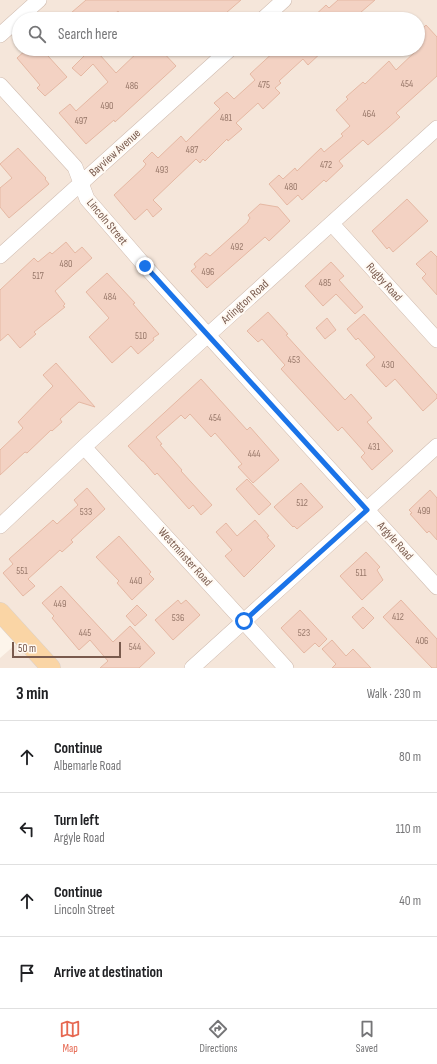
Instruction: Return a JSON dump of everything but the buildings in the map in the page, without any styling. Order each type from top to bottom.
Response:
[{"type":"main road","points":[[0,612],[51,668]]},
{"type":"street","points":[[26,12],[39,0]]},
{"type":"street","points":[[271,12],[284,0]]},
{"type":"street","points":[[0,35],[12,24]]},
{"type":"street","name":"Bayview Avenue","points":[[0,256],[81,185],[222,56]]},
{"type":"street","name":"Lincoln Street","points":[[0,85],[75,167],[87,199],[145,266],[209,335]]},
{"type":"street","name":"Arlington Road","points":[[0,526],[84,447],[437,128]]},
{"type":"street","name":"Rugby Road","points":[[332,224],[437,340]]},
{"type":"street","name":"Argyle Road","points":[[209,335],[437,587]]},
{"type":"street","points":[[192,668],[437,446]]},
{"type":"street","name":"Westminster Road","points":[[84,447],[286,668]]},
{"type":"shaded area","points":[[0,0],[437,0],[437,668],[0,668],[0,658],[23,638],[0,612]]},
{"type":"route","points":[[145,266],[367,510],[244,621]]}]
